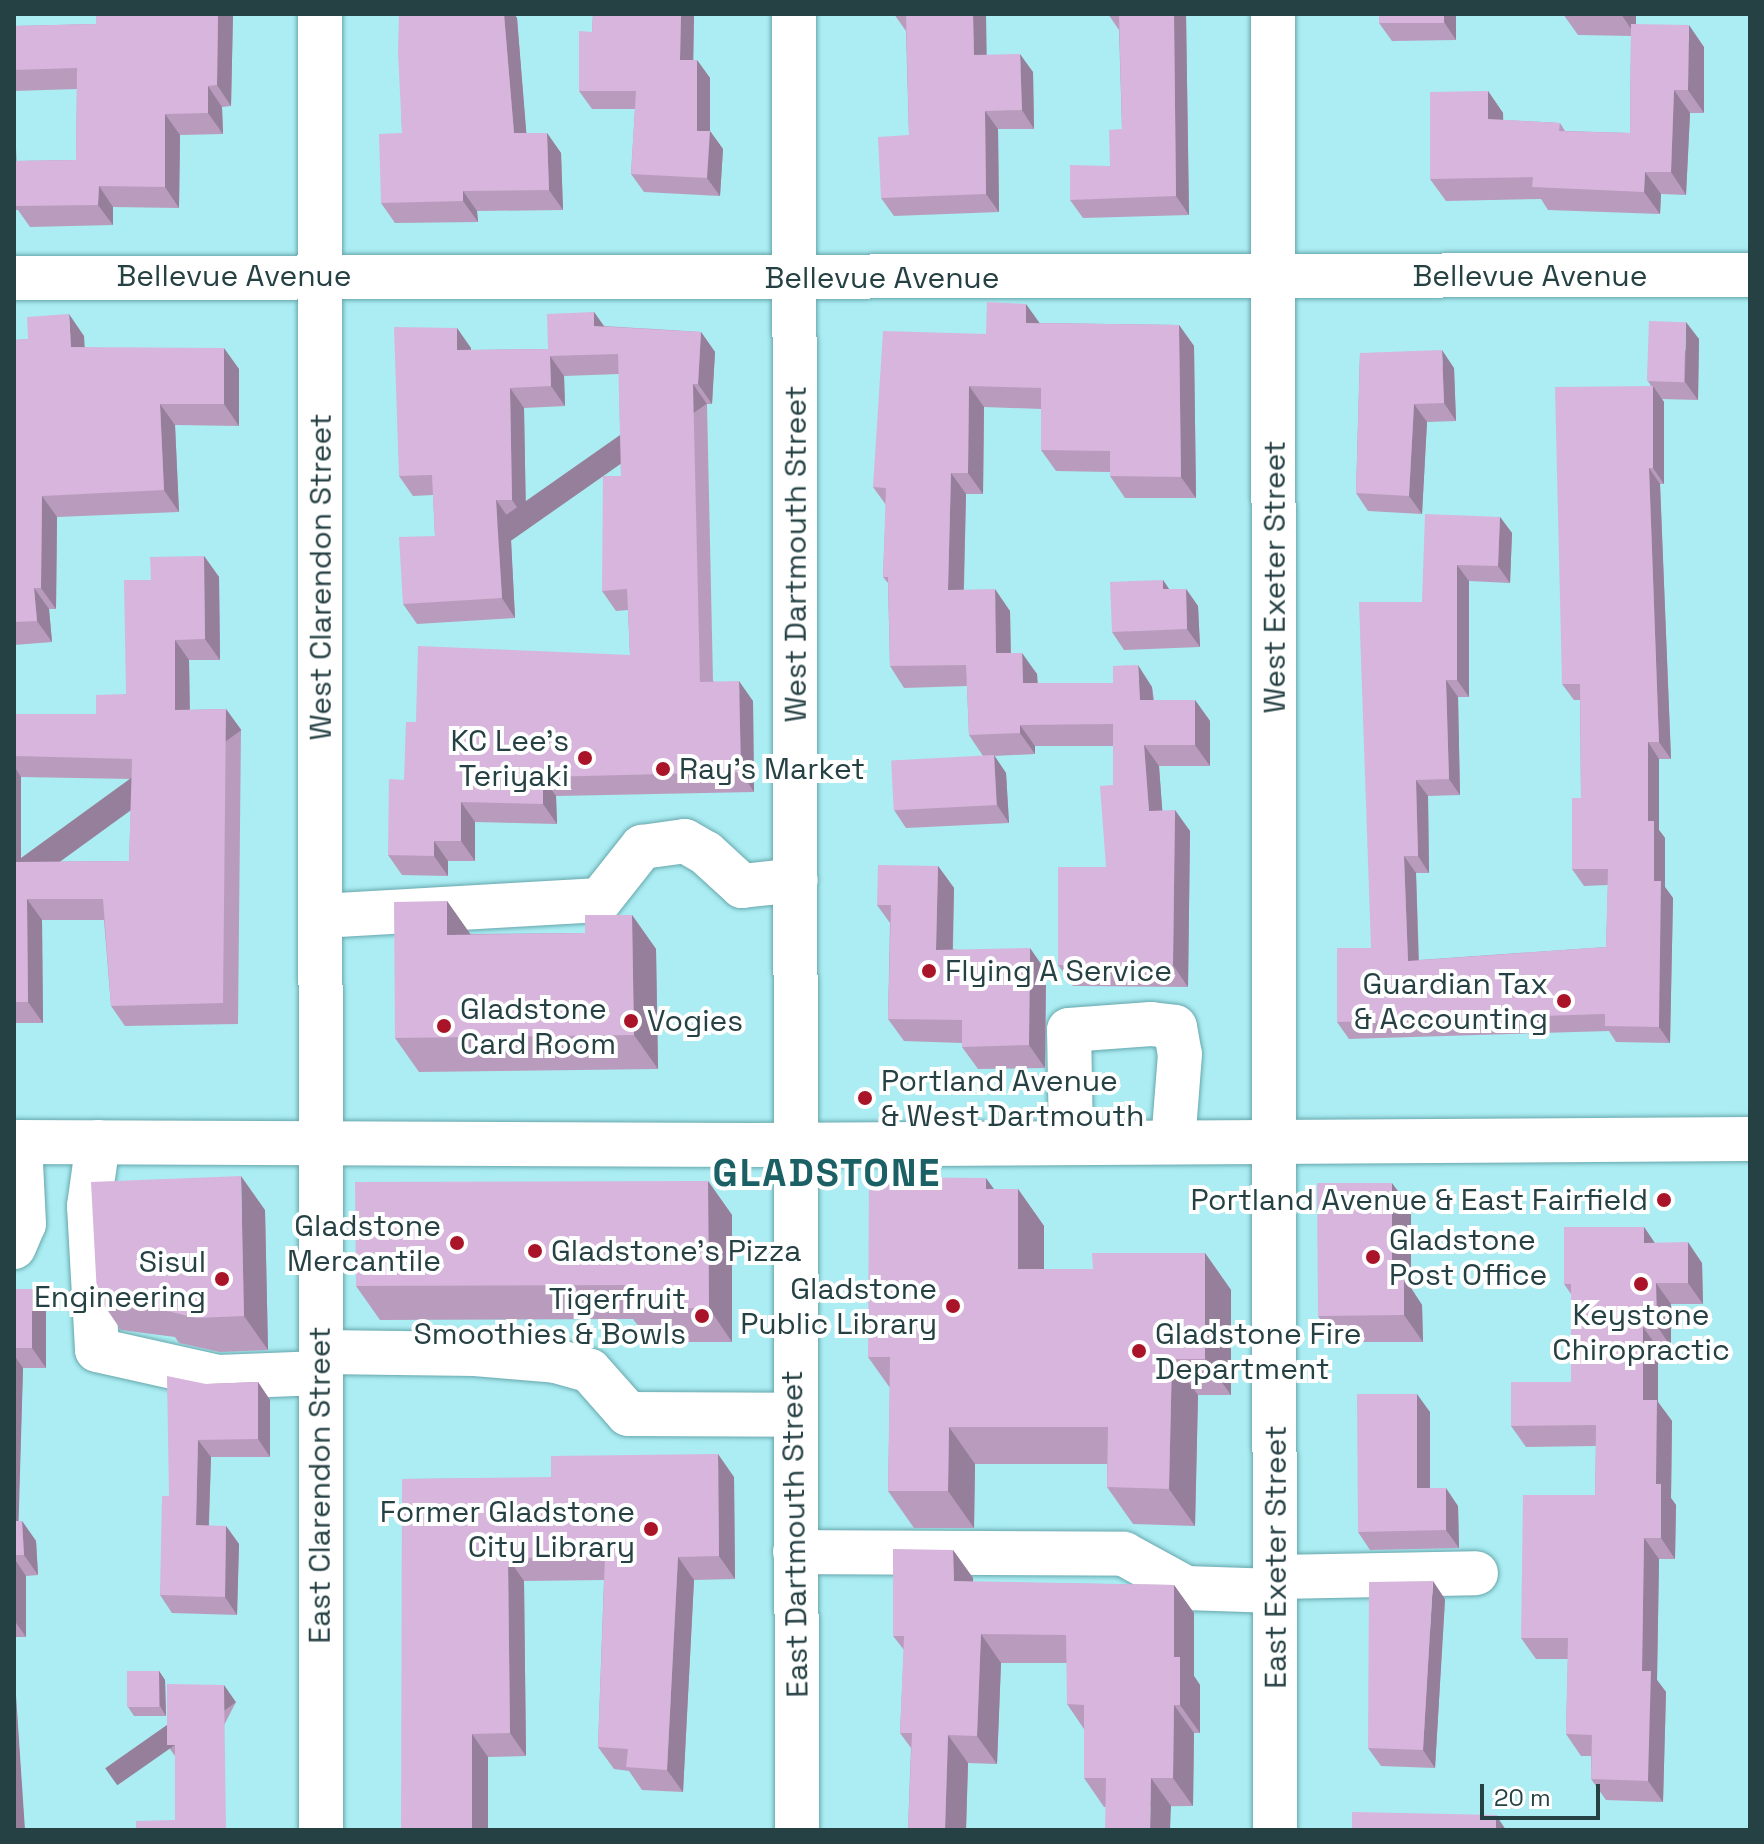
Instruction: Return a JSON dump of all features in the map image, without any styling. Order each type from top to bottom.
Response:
[{"type":"street","name":"West Clarendon Street","points":[[320,14],[322,1141]]},
{"type":"street","name":"West Dartmouth Street","points":[[794,14],[794,1142]]},
{"type":"street","name":"West Exeter Street","points":[[1273,14],[1277,1141]]},
{"type":"street","name":"Bellevue Avenue","points":[[14,278],[1750,275]]},
{"type":"street","points":[[321,916],[600,900],[642,847],[685,841],[706,853],[742,886],[796,880]]},
{"type":"street","points":[[1071,1141],[1069,1030],[1151,1024],[1175,1027],[1180,1054],[1173,1142]]},
{"type":"street","points":[[14,1247],[24,1224],[17,1142],[1750,1139]]},
{"type":"street","name":"East Clarendon Street","points":[[321,1830],[322,1141]]},
{"type":"street","name":"East Exeter Street","points":[[1275,1830],[1277,1141]]},
{"type":"street","points":[[98,1142],[89,1206],[97,1350],[218,1377],[321,1362],[475,1354],[556,1361],[590,1371],[628,1414],[794,1415]]},
{"type":"street","name":"East Dartmouth Street","points":[[794,1142],[797,1830]]},
{"type":"street","points":[[795,1552],[1124,1554],[1186,1588],[1476,1573]]},
{"type":"building","points":[[96,14],[218,14],[217,85],[208,86],[208,113],[165,114],[165,187],[99,186],[98,205],[15,206],[14,161],[76,160],[77,68],[14,70],[14,26],[96,24]]},
{"type":"building","points":[[399,14],[504,14],[514,133],[547,133],[549,190],[463,191],[463,201],[381,203],[379,134],[402,133]]},
{"type":"building","points":[[593,14],[681,14],[680,60],[697,60],[697,131],[710,131],[707,178],[631,174],[636,91],[579,91],[579,31],[592,32]]},
{"type":"building","points":[[906,14],[973,14],[974,55],[1020,54],[1022,110],[985,111],[986,194],[881,198],[878,137],[909,135]]},
{"type":"building","points":[[1119,14],[1174,14],[1176,196],[1070,200],[1070,165],[1110,166],[1109,130],[1122,129]]},
{"type":"building","points":[[1379,14],[1444,14],[1444,23],[1379,23]]},
{"type":"building","points":[[1631,24],[1689,25],[1688,90],[1674,90],[1671,172],[1645,172],[1644,192],[1532,187],[1533,177],[1430,179],[1430,92],[1488,91],[1488,119],[1560,123],[1559,131],[1630,133]]},
{"type":"building","points":[[987,302],[1026,304],[1026,323],[1179,325],[1181,477],[1110,476],[1110,451],[1041,450],[1041,388],[969,386],[968,473],[951,473],[948,590],[995,589],[996,653],[1022,653],[1023,683],[1113,683],[1113,666],[1138,665],[1140,700],[1195,700],[1195,745],[1144,745],[1149,811],[1175,810],[1173,965],[1058,965],[1058,867],[1106,867],[1100,786],[1113,785],[1113,724],[1020,725],[1020,733],[969,735],[966,665],[890,666],[888,577],[883,577],[886,488],[873,487],[883,331],[986,334]]},
{"type":"building","points":[[594,312],[594,326],[701,332],[698,384],[693,384],[700,682],[739,681],[741,772],[543,777],[543,804],[461,802],[461,841],[434,841],[434,856],[388,855],[389,779],[404,780],[406,722],[416,722],[418,646],[630,655],[627,589],[602,591],[603,476],[621,476],[618,354],[550,356],[551,386],[510,388],[512,500],[496,500],[502,598],[403,604],[399,537],[435,536],[432,475],[399,476],[394,327],[457,328],[457,350],[548,349],[547,314]]},
{"type":"building","points":[[69,314],[71,347],[224,348],[224,404],[160,404],[164,490],[42,496],[41,588],[34,588],[37,621],[14,622],[14,340],[28,339],[27,317]]},
{"type":"building","points":[[1649,321],[1686,322],[1684,382],[1647,381]]},
{"type":"building","points":[[1442,350],[1444,403],[1414,404],[1409,496],[1356,493],[1360,353]]},
{"type":"building","points":[[1653,386],[1653,468],[1649,468],[1659,742],[1648,742],[1648,821],[1654,821],[1654,881],[1661,881],[1659,1027],[1605,1026],[1605,1014],[1337,1022],[1337,948],[1371,948],[1359,602],[1422,602],[1425,514],[1500,517],[1498,566],[1457,565],[1457,680],[1446,680],[1449,779],[1416,780],[1418,856],[1404,856],[1408,961],[1606,947],[1608,869],[1572,869],[1572,798],[1581,798],[1580,684],[1562,684],[1555,387]]},
{"type":"building","points":[[204,556],[205,639],[175,640],[175,710],[226,709],[223,1003],[111,1006],[103,899],[27,899],[28,1002],[14,1002],[14,862],[129,861],[132,759],[14,756],[14,714],[96,714],[96,695],[126,694],[124,580],[151,580],[150,557]]},
{"type":"building","points":[[1163,580],[1163,589],[1186,589],[1187,629],[1112,632],[1110,582]]},
{"type":"building","points":[[994,755],[997,805],[894,810],[891,760]]},
{"type":"building","points":[[878,865],[938,866],[936,950],[1030,948],[1029,1045],[962,1047],[962,1020],[888,1019],[891,905],[877,905]]},
{"type":"building","points":[[447,901],[447,935],[585,933],[585,915],[632,915],[634,1035],[395,1038],[394,902]]},
{"type":"building","points":[[241,1176],[244,1316],[196,1318],[155,1308],[155,1304],[97,1295],[91,1182]]},
{"type":"building","points":[[869,1177],[986,1178],[986,1189],[1018,1189],[1018,1269],[1093,1269],[1092,1253],[1205,1253],[1205,1359],[1172,1359],[1169,1489],[1107,1487],[1108,1427],[949,1427],[948,1491],[888,1491],[890,1357],[868,1357]]},
{"type":"building","points":[[708,1181],[709,1308],[626,1308],[626,1285],[356,1286],[355,1182]]},
{"type":"building","name":"Gladstone Post Office","points":[[1317,1183],[1392,1183],[1392,1278],[1404,1278],[1404,1315],[1318,1316]]},
{"type":"building","points":[[1564,1227],[1644,1227],[1644,1243],[1688,1242],[1688,1283],[1656,1283],[1657,1326],[1643,1327],[1643,1400],[1657,1400],[1656,1484],[1661,1484],[1661,1538],[1644,1538],[1642,1671],[1651,1671],[1648,1781],[1591,1779],[1592,1735],[1566,1734],[1568,1638],[1521,1638],[1523,1495],[1595,1495],[1596,1425],[1511,1426],[1511,1382],[1571,1382],[1571,1284],[1564,1284]]},
{"type":"building","points":[[14,1289],[32,1289],[32,1348],[14,1348]]},
{"type":"building","points":[[167,1376],[206,1384],[258,1382],[258,1439],[198,1440],[196,1525],[226,1526],[225,1597],[160,1595],[162,1496],[169,1496]]},
{"type":"building","points":[[1357,1394],[1417,1394],[1417,1488],[1446,1488],[1446,1530],[1358,1532]]},
{"type":"building","points":[[718,1454],[719,1556],[678,1557],[667,1770],[626,1767],[628,1749],[598,1747],[605,1557],[508,1558],[510,1733],[472,1734],[472,1830],[401,1830],[402,1479],[551,1477],[551,1456]]},
{"type":"building","points":[[14,1521],[22,1521],[24,1555],[14,1555]]},
{"type":"building","points":[[893,1549],[953,1550],[954,1581],[1174,1585],[1174,1657],[1180,1657],[1180,1705],[1174,1705],[1173,1778],[1151,1778],[1150,1830],[1105,1830],[1106,1778],[1084,1778],[1084,1705],[1067,1704],[1066,1635],[981,1634],[977,1736],[948,1735],[945,1830],[908,1830],[912,1733],[900,1733],[904,1636],[893,1636]]},
{"type":"building","points":[[1433,1581],[1423,1750],[1368,1748],[1369,1582]]},
{"type":"building","points":[[127,1671],[159,1671],[159,1707],[127,1707]]},
{"type":"building","points":[[167,1684],[224,1685],[226,1830],[136,1830],[136,1821],[175,1820],[175,1745],[167,1745]]},
{"type":"building","points":[[1352,1812],[1496,1815],[1496,1830],[1352,1830]]},
{"type":"place","name":"KC Lee's Teriyaki","points":[[585,758]]},
{"type":"place","name":"Ray's Market","points":[[663,769]]},
{"type":"place","name":"Flying A Service","points":[[929,971]]},
{"type":"place","name":"Guardian Tax & Accounting","points":[[1564,1001]]},
{"type":"place","name":"Vogies","points":[[631,1021]]},
{"type":"place","name":"Gladstone Card Room","points":[[444,1026]]},
{"type":"place","name":"Portland Avenue & West Dartmouth","points":[[865,1098]]},
{"type":"place","name":"Portland Avenue & East Fairfield","points":[[1664,1200]]},
{"type":"place","name":"Gladstone Mercantile","points":[[457,1243]]},
{"type":"place","name":"Gladstone's Pizza","points":[[535,1251]]},
{"type":"place","name":"Gladstone Post Office","points":[[1373,1257]]},
{"type":"place","name":"Sisul Engineering","points":[[222,1279]]},
{"type":"place","name":"Keystone Chiropractic","points":[[1641,1284]]},
{"type":"place","name":"Gladstone Public Library","points":[[953,1306]]},
{"type":"place","name":"Tigerfruit Smoothies & Bowls","points":[[702,1316]]},
{"type":"place","name":"Gladstone Fire Department","points":[[1139,1351]]},
{"type":"place","name":"Former Gladstone City Library","points":[[651,1529]]},
{"type":"district","name":"GLADSTONE","points":[[827,1174]]}]
